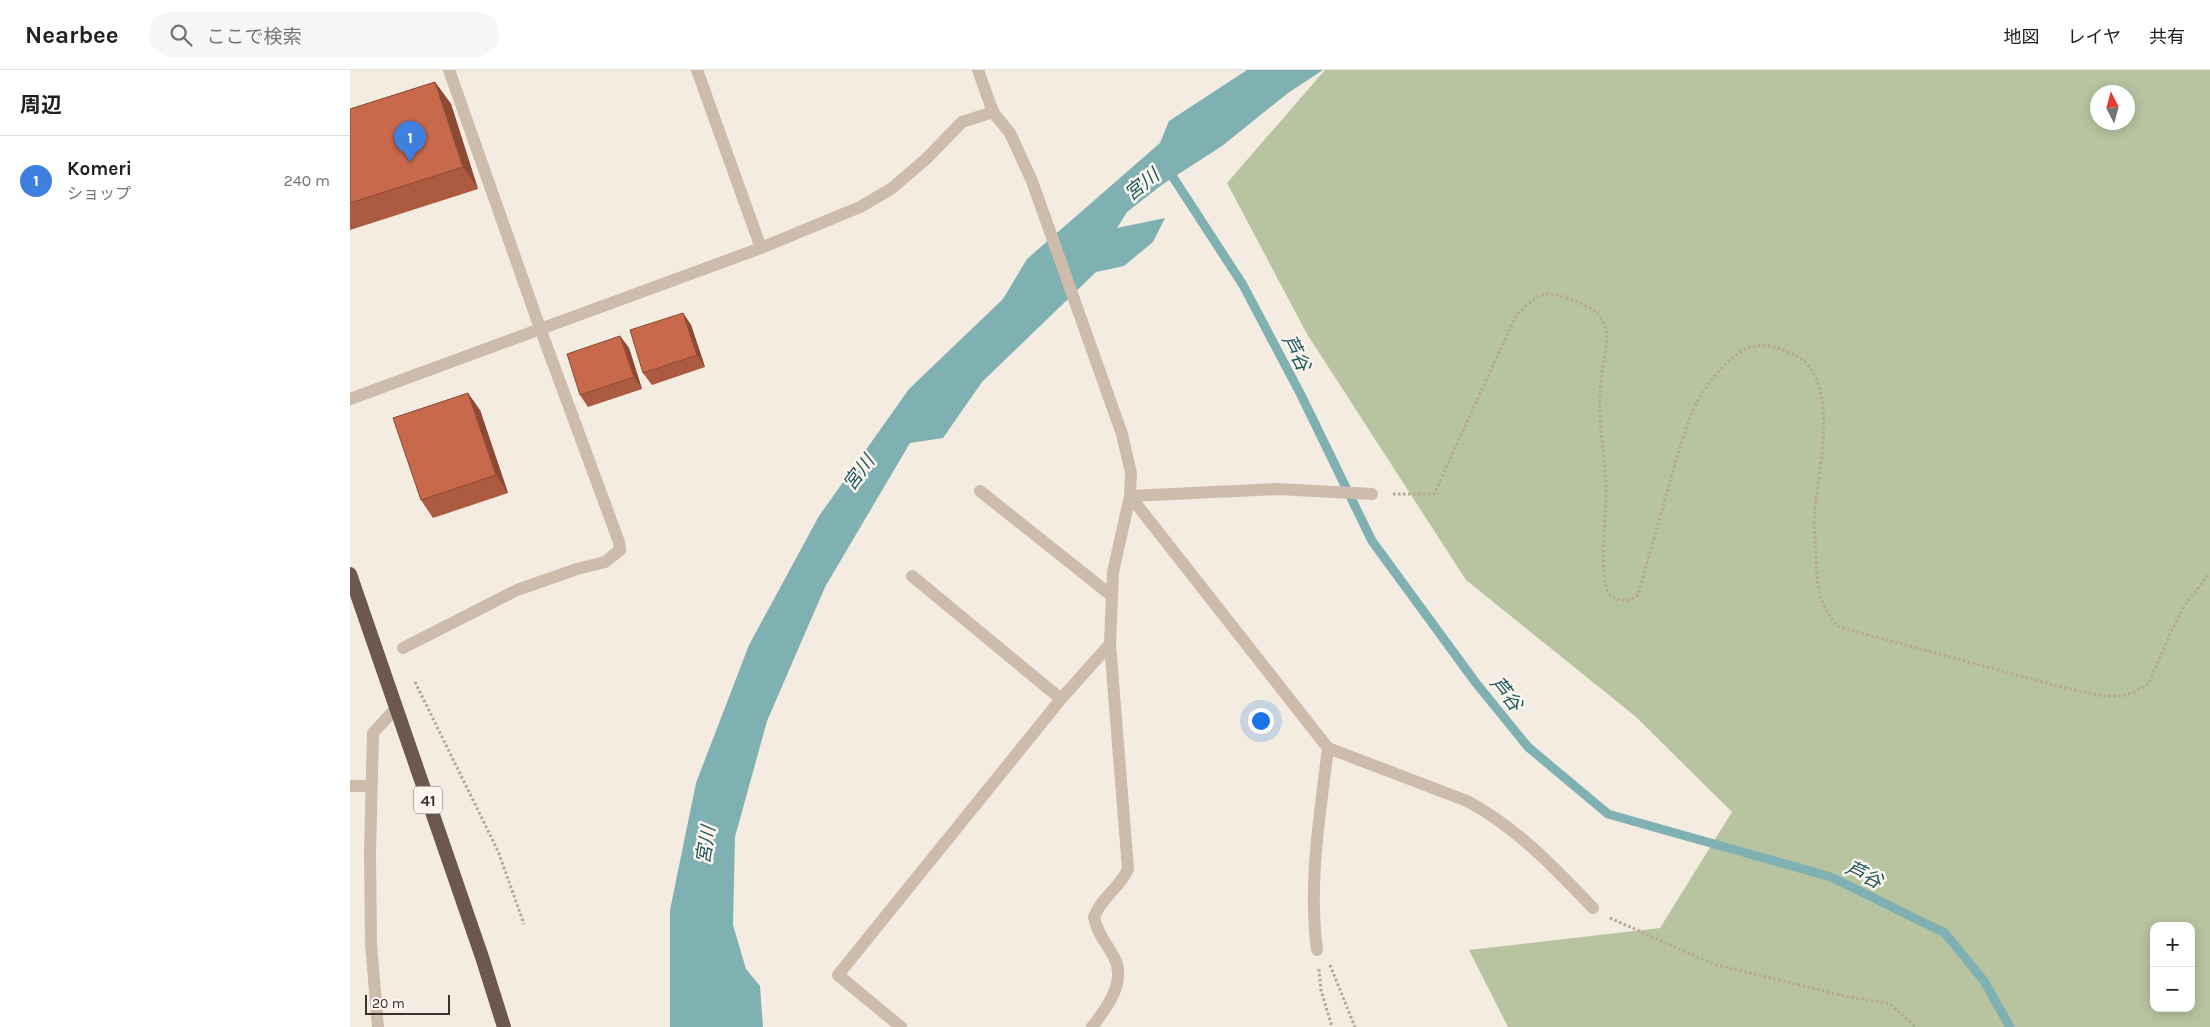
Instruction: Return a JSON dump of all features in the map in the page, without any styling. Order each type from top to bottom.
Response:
[{"type":"highway","name":"41","points":[[350,574],[482,957],[504,1027]]},
{"type":"street","points":[[403,648],[517,590],[577,569],[605,562],[620,550],[619,542],[540,328],[449,70]]},
{"type":"street","points":[[697,70],[761,248]]},
{"type":"street","points":[[978,70],[993,112],[1010,133],[1035,191],[1122,434],[1131,473],[1130,496],[1113,572],[1110,644],[1128,869],[1124,878],[1104,898],[1094,917],[1096,929],[1116,960],[1119,975],[1116,988],[1105,1011],[1092,1027]]},
{"type":"street","points":[[350,399],[761,248],[860,208],[890,189],[926,159],[962,122],[993,112]]},
{"type":"street","points":[[1130,496],[1278,489],[1372,494]]},
{"type":"street","points":[[980,491],[1112,596]]},
{"type":"street","points":[[1130,496],[1328,748],[1467,800],[1485,810],[1544,857],[1593,908]]},
{"type":"street","points":[[912,576],[1061,699]]},
{"type":"street","points":[[901,1027],[838,975],[1061,699],[1110,644]]},
{"type":"street","points":[[378,1027],[371,944],[373,733],[396,708]]},
{"type":"street","points":[[1317,950],[1313,920],[1316,844],[1328,748]]},
{"type":"street","points":[[350,786],[371,786]]},
{"type":"path","points":[[1372,494],[1434,494],[1516,316],[1534,299],[1548,294],[1587,306],[1598,313],[1606,328],[1605,359],[1601,381],[1600,434],[1606,484],[1602,558],[1608,594],[1618,600],[1629,601],[1638,595],[1675,462],[1692,412],[1712,380],[1732,358],[1748,348],[1763,345],[1771,345],[1796,355],[1807,363],[1815,377],[1820,394],[1824,425],[1814,520],[1817,578],[1822,603],[1829,618],[1839,627],[2061,687],[2103,696],[2122,696],[2134,692],[2149,683],[2171,632],[2185,606],[2210,573]]},
{"type":"path","points":[[415,682],[498,850],[524,924]]},
{"type":"path","points":[[1593,908],[1620,924],[1713,964],[1849,997],[1890,1004],[1916,1027]]},
{"type":"path","points":[[1317,950],[1321,990],[1332,1027]]},
{"type":"path","points":[[1317,950],[1327,959],[1355,1027]]},
{"type":"green space","points":[[1325,70],[2210,70],[2210,1027],[1508,1027],[1469,950],[1660,928],[1732,812],[1635,716],[1466,580],[1307,334],[1227,183]]},
{"type":"water","name":"宮川","points":[[1247,70],[1323,70],[1288,93],[1222,146],[1163,184],[1127,212],[1117,228],[1165,218],[1153,242],[1124,266],[1096,272],[982,382],[943,438],[910,443],[825,587],[767,721],[735,837],[733,925],[746,969],[760,986],[763,1027],[670,1027],[670,910],[696,783],[749,645],[819,516],[909,389],[1003,299],[1027,259],[1160,143],[1169,121]]},
{"type":"building","points":[[435,82],[463,167],[350,203],[350,109]]},
{"type":"building","points":[[683,313],[697,355],[643,373],[630,330]]},
{"type":"building","points":[[620,336],[634,377],[580,395],[567,354]]},
{"type":"building","points":[[468,393],[496,475],[421,500],[393,418]]},
{"type":"waterway","name":"芦谷","points":[[1167,168],[1243,285],[1301,395],[1372,541],[1476,683],[1528,747],[1608,814],[1831,877],[1945,933],[1984,981],[2010,1027]]},
{"type":"place","name":"Komeri","points":[[410,162]]}]
